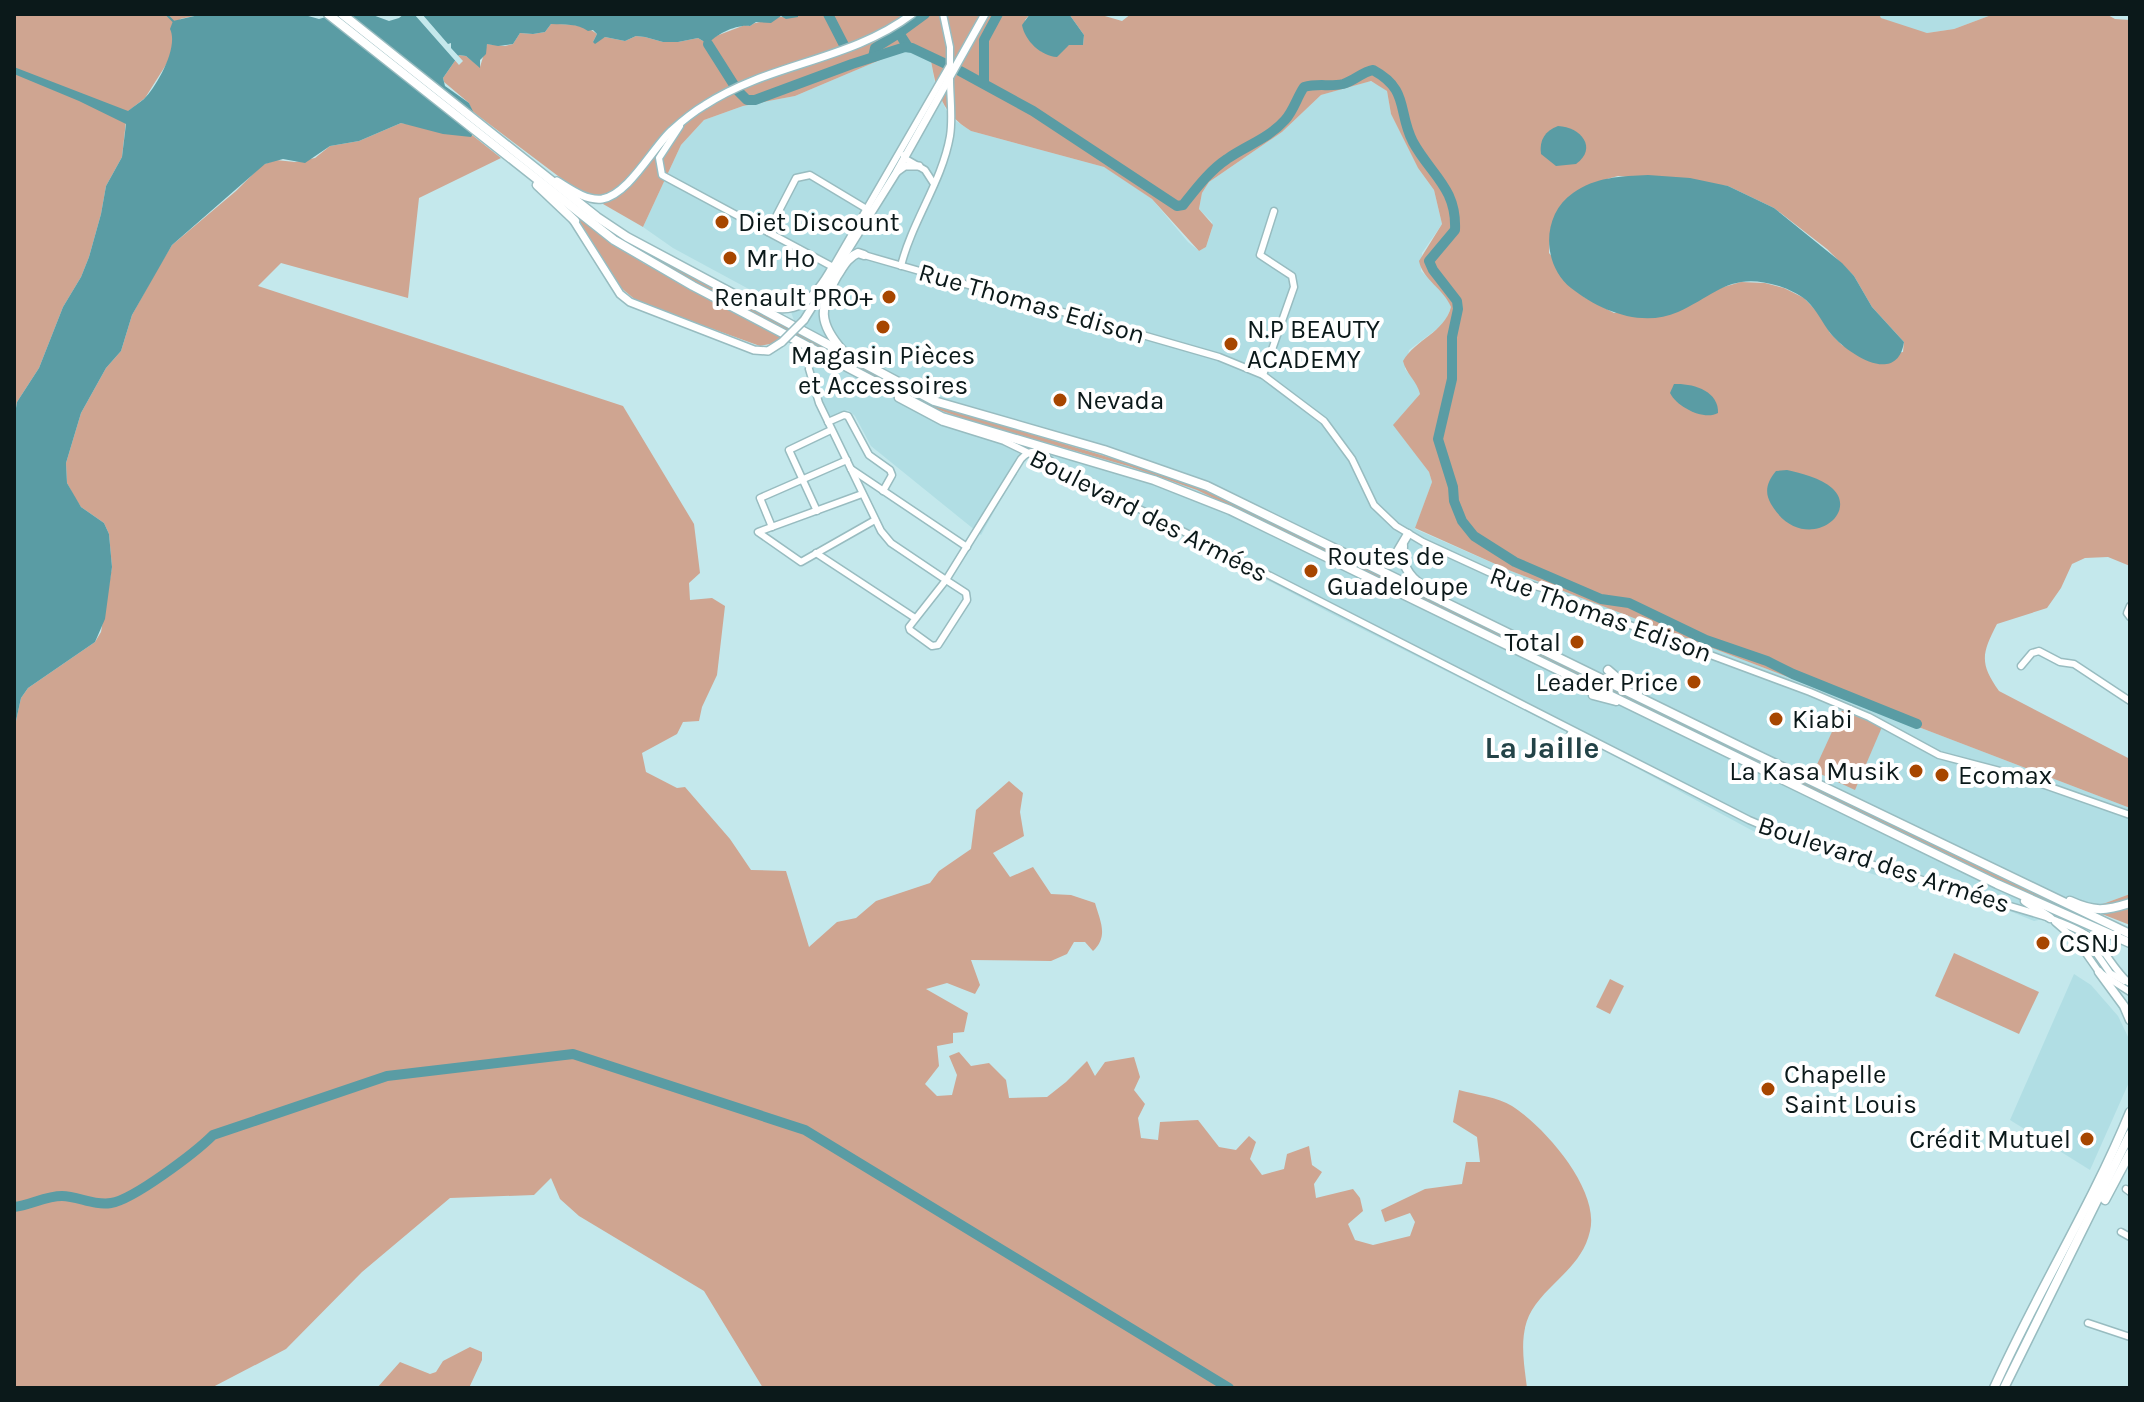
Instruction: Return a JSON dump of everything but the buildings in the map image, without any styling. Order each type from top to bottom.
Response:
[{"type":"highway","points":[[342,14],[614,240],[879,385],[942,417],[1192,493],[1997,884],[2130,943]]},
{"type":"highway","points":[[327,15],[499,146],[575,221]]},
{"type":"highway","points":[[499,146],[535,166],[597,217],[688,270],[934,401],[1158,467],[1207,486],[2130,934]]},
{"type":"highway","points":[[847,355],[829,332],[824,319],[824,306],[830,289],[850,257],[858,253],[864,255]]},
{"type":"highway","points":[[688,270],[761,305],[779,308],[810,300],[833,267]]},
{"type":"highway","points":[[1292,526],[1381,564],[1392,561],[1408,534]]},
{"type":"highway","points":[[1403,545],[1404,565],[1415,580],[1475,616]]},
{"type":"highway","points":[[1494,626],[1561,649]]},
{"type":"highway","points":[[1491,636],[1556,673],[1560,679]]},
{"type":"highway","points":[[1608,670],[1616,679],[1657,700],[1681,718]]},
{"type":"highway","points":[[1593,695],[1642,710]]},
{"type":"highway","points":[[2003,874],[2089,909],[2099,910],[2130,903]]},
{"type":"highway","points":[[1997,884],[2050,918]]},
{"type":"highway","points":[[2099,972],[2124,1006],[2130,1020]]},
{"type":"highway","points":[[1994,1388],[2017,1335],[2077,1225],[2130,1112]]},
{"type":"highway","points":[[2004,1388],[2130,1134]]},
{"type":"highway","points":[[2056,1283],[2085,1238],[2130,1153]]},
{"type":"main road","points":[[535,166],[580,194],[591,199],[602,199],[618,192],[671,131],[721,95],[859,45],[912,14]]},
{"type":"main road","points":[[535,177],[575,221],[620,294],[641,307],[754,350],[768,351],[804,320],[896,173],[985,14]]},
{"type":"main road","points":[[896,173],[905,166],[919,166]]},
{"type":"street","points":[[688,117],[661,153],[658,167],[662,175],[833,267],[870,211],[905,142],[946,80],[951,56],[943,14]]},
{"type":"street","name":"Rue Thomas Edison","points":[[901,266],[912,229],[934,184],[950,137],[946,80]]},
{"type":"street","points":[[905,142],[904,158],[930,175],[934,184]]},
{"type":"street","points":[[768,232],[796,178],[802,175],[810,175],[870,211]]},
{"type":"street","points":[[1263,375],[1294,287],[1292,276],[1260,255],[1274,211]]},
{"type":"street","name":"Rue Thomas Edison","points":[[864,255],[1219,357],[1263,375],[1329,426],[1352,459],[1374,505],[1391,523],[1408,534],[1497,576],[1546,589],[1584,608],[1822,697],[1879,722],[1939,755],[2019,776],[2130,815]]},
{"type":"street","points":[[809,369],[819,403],[875,520],[891,543],[946,580],[963,591],[967,597],[938,645],[932,646],[910,630],[910,625],[946,580],[1026,453]]},
{"type":"street","name":"Boulevard des Armées","points":[[879,385],[918,411],[1004,441],[1572,731],[1782,834],[2050,918],[2082,931],[2093,939],[2118,973],[2129,982]]},
{"type":"street","points":[[828,422],[848,416],[869,455],[890,470],[892,475],[883,491]]},
{"type":"street","points":[[817,511],[789,450],[831,430]]},
{"type":"street","points":[[772,527],[760,498],[847,460]]},
{"type":"street","points":[[851,469],[967,547]]},
{"type":"street","points":[[862,494],[758,532],[801,562],[875,520]]},
{"type":"street","points":[[816,553],[915,618]]},
{"type":"street","points":[[2130,606],[2127,613],[2130,617]]},
{"type":"street","points":[[2021,666],[2032,653],[2039,651],[2060,662],[2074,664],[2130,701]]},
{"type":"street","points":[[1560,754],[1572,731]]},
{"type":"street","name":"Boulevard des Armées","points":[[2033,914],[2075,940]]},
{"type":"street","points":[[2050,918],[2075,940],[2099,972],[2130,992]]},
{"type":"street","points":[[2075,940],[2090,944],[2110,973],[2129,982]]},
{"type":"street","points":[[2090,957],[2102,960]]},
{"type":"street","points":[[2121,1232],[2130,1237]]},
{"type":"street","points":[[2088,1323],[2130,1337]]},
{"type":"shaded area","points":[[14,14],[203,14],[180,19],[169,60],[145,98],[127,112],[122,157],[106,186],[89,257],[63,307],[39,368],[17,402],[14,420]]},
{"type":"shaded area","points":[[203,14],[301,14],[319,19],[336,14],[370,14],[389,21],[404,14],[798,14],[798,17],[786,19],[781,16],[771,23],[756,22],[733,28],[708,44],[698,38],[663,42],[636,36],[625,41],[605,37],[595,44],[597,34],[593,30],[551,24],[545,32],[520,33],[513,44],[487,44],[480,68],[466,56],[459,55],[443,78],[445,86],[469,103],[479,124],[471,137],[443,134],[401,123],[359,141],[330,146],[305,163],[283,159],[265,164],[172,245],[132,315],[121,351],[106,368],[81,413],[66,463],[67,483],[81,507],[104,523],[109,534],[112,567],[105,619],[95,642],[28,688],[21,698],[14,730],[14,420],[17,402],[39,368],[63,307],[89,257],[106,186],[122,157],[126,124],[14,74],[14,67],[128,111],[144,99],[160,76],[172,46],[170,29],[173,21]]},
{"type":"shaded area","points":[[798,14],[1030,14],[1025,20],[1034,44],[1042,52],[1083,45],[1084,35],[1069,14],[1098,14],[1122,21],[1131,14],[1879,14],[1881,18],[1927,33],[1954,29],[1994,14],[2106,14],[2115,19],[2130,20],[2130,566],[2108,557],[2085,558],[2072,564],[2047,608],[1997,624],[1985,658],[1988,673],[1999,691],[2130,759],[2130,808],[1511,571],[1415,528],[1432,482],[1429,472],[1393,425],[1420,394],[1403,361],[1436,330],[1451,307],[1425,274],[1419,261],[1442,224],[1434,190],[1418,168],[1391,114],[1387,91],[1371,81],[1321,95],[1282,132],[1209,182],[1202,193],[1199,209],[1213,225],[1206,247],[1199,251],[1152,199],[1104,167],[971,131],[953,117],[942,101],[931,61],[906,49],[795,96],[743,106],[704,120],[681,145],[643,227],[570,185],[472,111],[469,103],[443,78],[459,55],[466,56],[480,67],[487,44],[513,44],[520,33],[545,32],[551,24],[587,28],[597,34],[593,42],[605,37],[625,41],[636,36],[678,42],[698,38],[703,41],[745,25],[779,17],[798,17]],"holes":[[[1618,176],[1728,186],[1774,208],[1827,249],[1854,276],[1872,307],[1904,342],[1903,352],[1864,358],[1842,345],[1804,298],[1765,283],[1741,282],[1705,296],[1614,313],[1584,297],[1549,253],[1554,221],[1567,200],[1576,192],[1602,180]]]},
{"type":"shaded area","points":[[1030,14],[1069,14],[1084,35],[1083,45],[1069,45],[1057,57],[1040,51],[1026,37],[1022,25]]},
{"type":"shaded area","points":[[1879,14],[1994,14],[1954,29],[1927,33],[1881,18]]},
{"type":"shaded area","points":[[906,49],[931,61],[935,83],[946,110],[956,121],[971,131],[1104,167],[1152,199],[1199,251],[1206,247],[1212,229],[1212,222],[1199,209],[1202,193],[1209,182],[1282,132],[1321,95],[1370,81],[1381,86],[1387,91],[1391,114],[1418,168],[1434,190],[1442,224],[1422,253],[1421,271],[1447,296],[1451,307],[1445,323],[1409,350],[1405,369],[1419,386],[1420,394],[1394,425],[1429,472],[1432,482],[1415,529],[1511,571],[2130,808],[2130,894],[2089,909],[2034,921],[2012,912],[1893,881],[1766,838],[1605,751],[1332,614],[1026,454],[981,535],[871,446],[855,416],[848,410],[829,418],[817,396],[814,376],[791,312],[673,248],[643,227],[681,145],[704,120],[743,106],[795,96]]},
{"type":"shaded area","points":[[401,123],[472,135],[501,158],[419,198],[408,298],[281,263],[258,286],[623,406],[694,524],[700,573],[689,583],[690,600],[712,598],[725,606],[717,675],[699,721],[683,722],[677,734],[642,753],[646,772],[677,788],[685,787],[730,839],[751,870],[786,871],[809,947],[837,922],[856,918],[876,901],[930,883],[939,871],[971,849],[976,810],[1009,781],[1023,793],[1020,812],[1024,836],[993,853],[1010,877],[1033,867],[1051,894],[1071,895],[1095,903],[1102,928],[1101,940],[1093,951],[1085,942],[1074,942],[1067,954],[1051,961],[971,960],[980,985],[975,994],[947,983],[926,989],[968,1013],[964,1032],[953,1033],[953,1043],[937,1046],[939,1066],[925,1084],[937,1096],[952,1095],[957,1075],[949,1056],[959,1052],[971,1066],[989,1063],[1006,1080],[1009,1098],[1047,1097],[1087,1061],[1095,1076],[1105,1062],[1134,1057],[1140,1077],[1134,1090],[1145,1104],[1138,1118],[1141,1138],[1158,1140],[1160,1122],[1198,1120],[1219,1147],[1236,1150],[1249,1136],[1256,1142],[1250,1159],[1262,1175],[1284,1169],[1287,1154],[1309,1146],[1312,1165],[1322,1172],[1314,1184],[1316,1198],[1353,1189],[1360,1198],[1363,1211],[1348,1224],[1355,1240],[1373,1245],[1410,1236],[1415,1222],[1410,1213],[1385,1222],[1381,1210],[1425,1189],[1462,1184],[1466,1162],[1480,1162],[1477,1137],[1453,1122],[1459,1090],[1494,1098],[1512,1106],[1540,1129],[1567,1161],[1587,1197],[1591,1215],[1590,1231],[1580,1254],[1539,1300],[1528,1319],[1523,1348],[1527,1388],[763,1388],[704,1291],[579,1216],[560,1199],[551,1178],[534,1195],[450,1198],[362,1272],[286,1349],[211,1388],[14,1388],[14,730],[21,698],[28,688],[95,642],[101,632],[112,567],[109,534],[104,523],[81,507],[67,483],[66,463],[81,413],[106,368],[121,351],[132,315],[172,245],[262,165],[276,160],[295,162],[315,158],[330,146],[359,141]]},
{"type":"shaded area","points":[[1558,126],[1574,130],[1584,139],[1586,151],[1576,164],[1556,166],[1541,154],[1544,137]]},
{"type":"shaded area","points":[[1648,175],[1690,178],[1728,186],[1774,208],[1854,276],[1872,307],[1904,342],[1900,355],[1892,362],[1883,364],[1860,357],[1831,334],[1814,308],[1803,298],[1782,287],[1762,282],[1736,283],[1664,317],[1622,315],[1582,296],[1561,278],[1550,254],[1549,240],[1555,214],[1573,193],[1590,184],[1619,177]]},
{"type":"shaded area","points":[[575,214],[643,263],[783,336],[775,343],[760,346],[638,302],[620,287]]},
{"type":"shaded area","points":[[596,219],[649,253],[735,300],[948,409],[1158,472],[1206,490],[2130,937],[2130,940],[2032,896],[1197,490],[925,405],[668,268],[619,239]]},
{"type":"shaded area","points":[[1674,384],[1704,390],[1714,399],[1718,413],[1699,414],[1685,408],[1670,393]]},
{"type":"shaded area","points":[[1787,470],[1817,479],[1832,488],[1839,499],[1839,509],[1834,519],[1812,529],[1798,528],[1784,520],[1771,504],[1767,491],[1776,471]]},
{"type":"shaded area","points":[[1842,710],[1882,727],[1855,790],[1814,771]]},
{"type":"shaded area","points":[[2130,894],[2130,925],[2089,909]]},
{"type":"shaded area","points":[[1954,953],[2039,992],[2019,1034],[1935,996]]},
{"type":"shaded area","points":[[2074,974],[2091,985],[2118,1016],[2130,1041],[2130,1080],[2090,1170],[2010,1120]]},
{"type":"shaded area","points":[[1610,979],[1624,986],[1610,1014],[1596,1007]]},
{"type":"shaded area","points":[[470,1347],[482,1352],[482,1360],[469,1388],[377,1388],[400,1362],[430,1374],[436,1372],[443,1361]]},
{"type":"pier","points":[[414,14],[422,14],[448,44],[451,43],[451,48],[463,61],[459,65]]},
{"type":"waterway","points":[[166,14],[173,21]]},
{"type":"waterway","points":[[828,14],[845,47]]},
{"type":"waterway","points":[[908,47],[899,33],[925,14]]},
{"type":"waterway","points":[[984,83],[984,40],[998,14]]},
{"type":"waterway","points":[[873,57],[875,48],[899,33]]},
{"type":"waterway","points":[[708,44],[734,85]]},
{"type":"waterway","points":[[738,91],[747,100],[755,100],[905,47],[946,64]]},
{"type":"waterway","points":[[960,71],[1033,111],[1177,206],[1183,205],[1220,164],[1278,127],[1291,112],[1304,87],[1343,84],[1373,70],[1385,78],[1398,93],[1413,142],[1442,183],[1455,216],[1455,230],[1429,261],[1457,301],[1458,309],[1452,337],[1452,379],[1438,439],[1453,487],[1454,501],[1462,521],[1474,536],[1515,562],[1601,599],[1629,603],[1706,640],[1767,661],[1917,724]]},
{"type":"waterway","points":[[14,1207],[56,1196],[105,1204],[121,1200],[164,1174],[213,1135],[387,1076],[573,1054],[805,1130],[1229,1388]]},
{"type":"place","name":"Diet Discount","points":[[722,222]]},
{"type":"place","name":"Mr Ho","points":[[730,258]]},
{"type":"place","name":"Renault PRO+","points":[[889,297]]},
{"type":"place","name":"Magasin Pièces et Accessoires","points":[[883,327]]},
{"type":"place","name":"N.P BEAUTY ACADEMY","points":[[1231,344]]},
{"type":"place","name":"Nevada","points":[[1060,400]]},
{"type":"place","name":"Routes de Guadeloupe","points":[[1311,571]]},
{"type":"place","name":"Total","points":[[1577,642]]},
{"type":"place","name":"Leader Price","points":[[1694,682]]},
{"type":"place","name":"Kiabi","points":[[1776,719]]},
{"type":"place","name":"La Kasa Musik","points":[[1916,771]]},
{"type":"place","name":"Ecomax","points":[[1942,775]]},
{"type":"place","name":"CSNJ","points":[[2043,943]]},
{"type":"place","name":"Chapelle Saint Louis","points":[[1768,1089]]},
{"type":"place","name":"Crédit Mutuel","points":[[2087,1139]]},
{"type":"district","name":"La Jaille","points":[[1542,748]]}]
